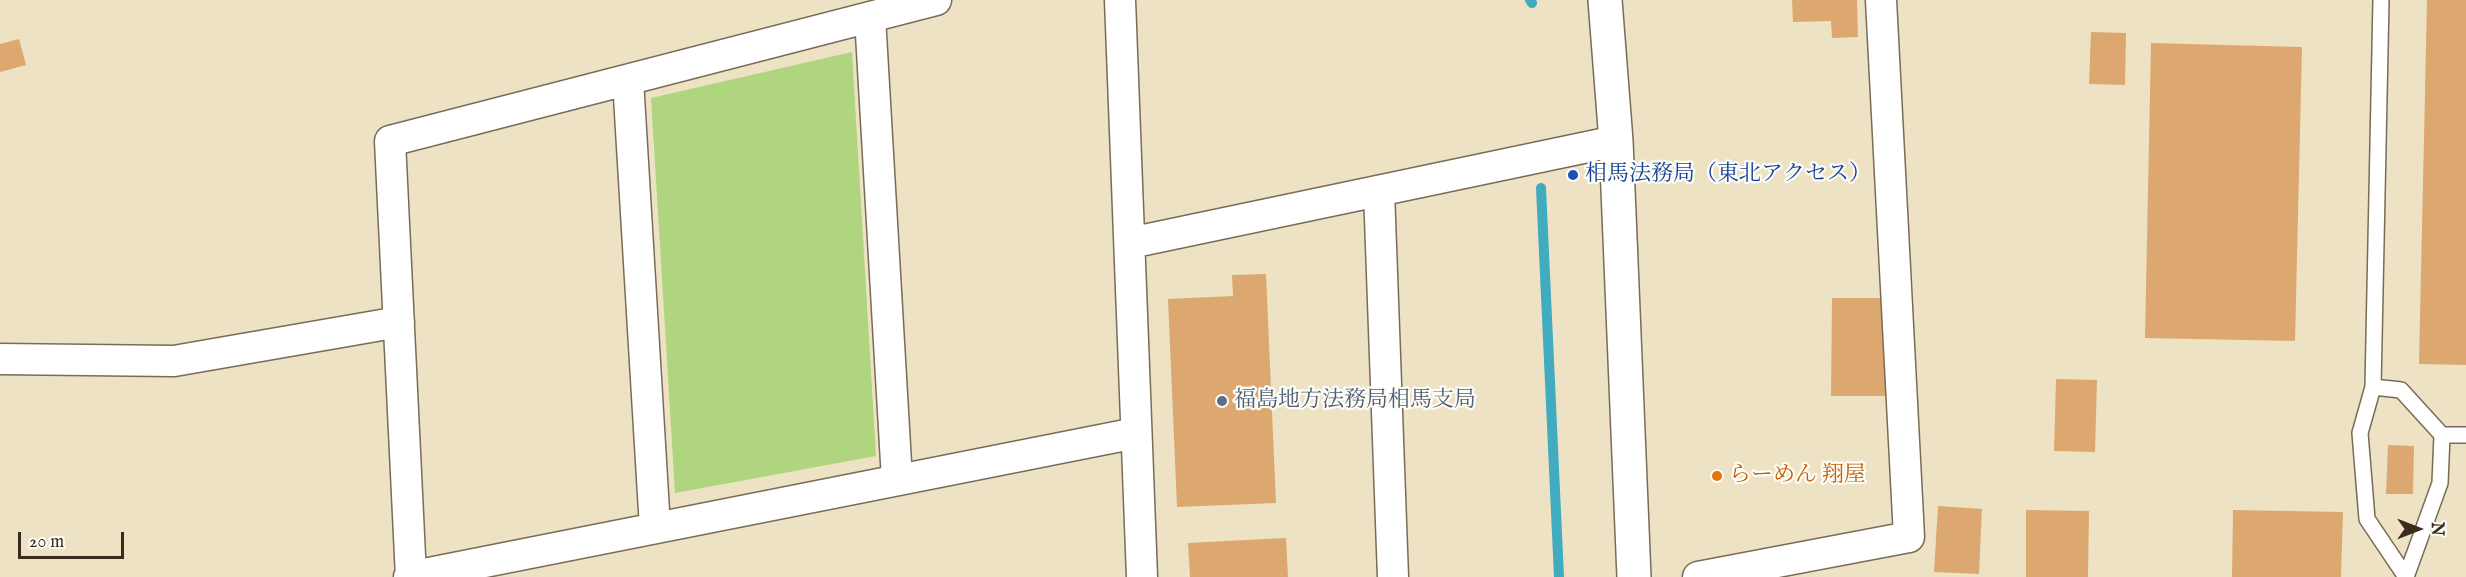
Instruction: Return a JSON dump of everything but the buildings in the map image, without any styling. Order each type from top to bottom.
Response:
[{"type":"street","points":[[936,0],[390,141],[410,577],[1136,433]]},
{"type":"street","points":[[1120,0],[1142,577]]},
{"type":"street","points":[[1605,0],[1616,141],[1634,577]]},
{"type":"street","points":[[1698,577],[1909,537],[1881,0]]},
{"type":"street","points":[[870,17],[897,480]]},
{"type":"street","points":[[628,80],[655,528]]},
{"type":"street","points":[[1130,243],[1616,141]]},
{"type":"street","points":[[1379,191],[1393,577]]},
{"type":"street","points":[[0,359],[174,361],[399,322]]},
{"type":"lane","points":[[2381,0],[2373,387],[2360,433],[2367,519],[2406,577]]},
{"type":"lane","points":[[2373,387],[2401,390],[2442,435],[2440,483],[2406,577]]},
{"type":"lane","points":[[2442,435],[2466,435]]},
{"type":"green space","points":[[852,52],[876,456],[675,493],[651,98]]},
{"type":"waterway","points":[[1541,188],[1559,577]]},
{"type":"place","name":"相馬法務局（東北アクセス）","points":[[1573,175]]},
{"type":"place","name":"福島地方法務局相馬支局","points":[[1222,401]]},
{"type":"place","name":"らーめん 翔屋","points":[[1717,476]]}]
